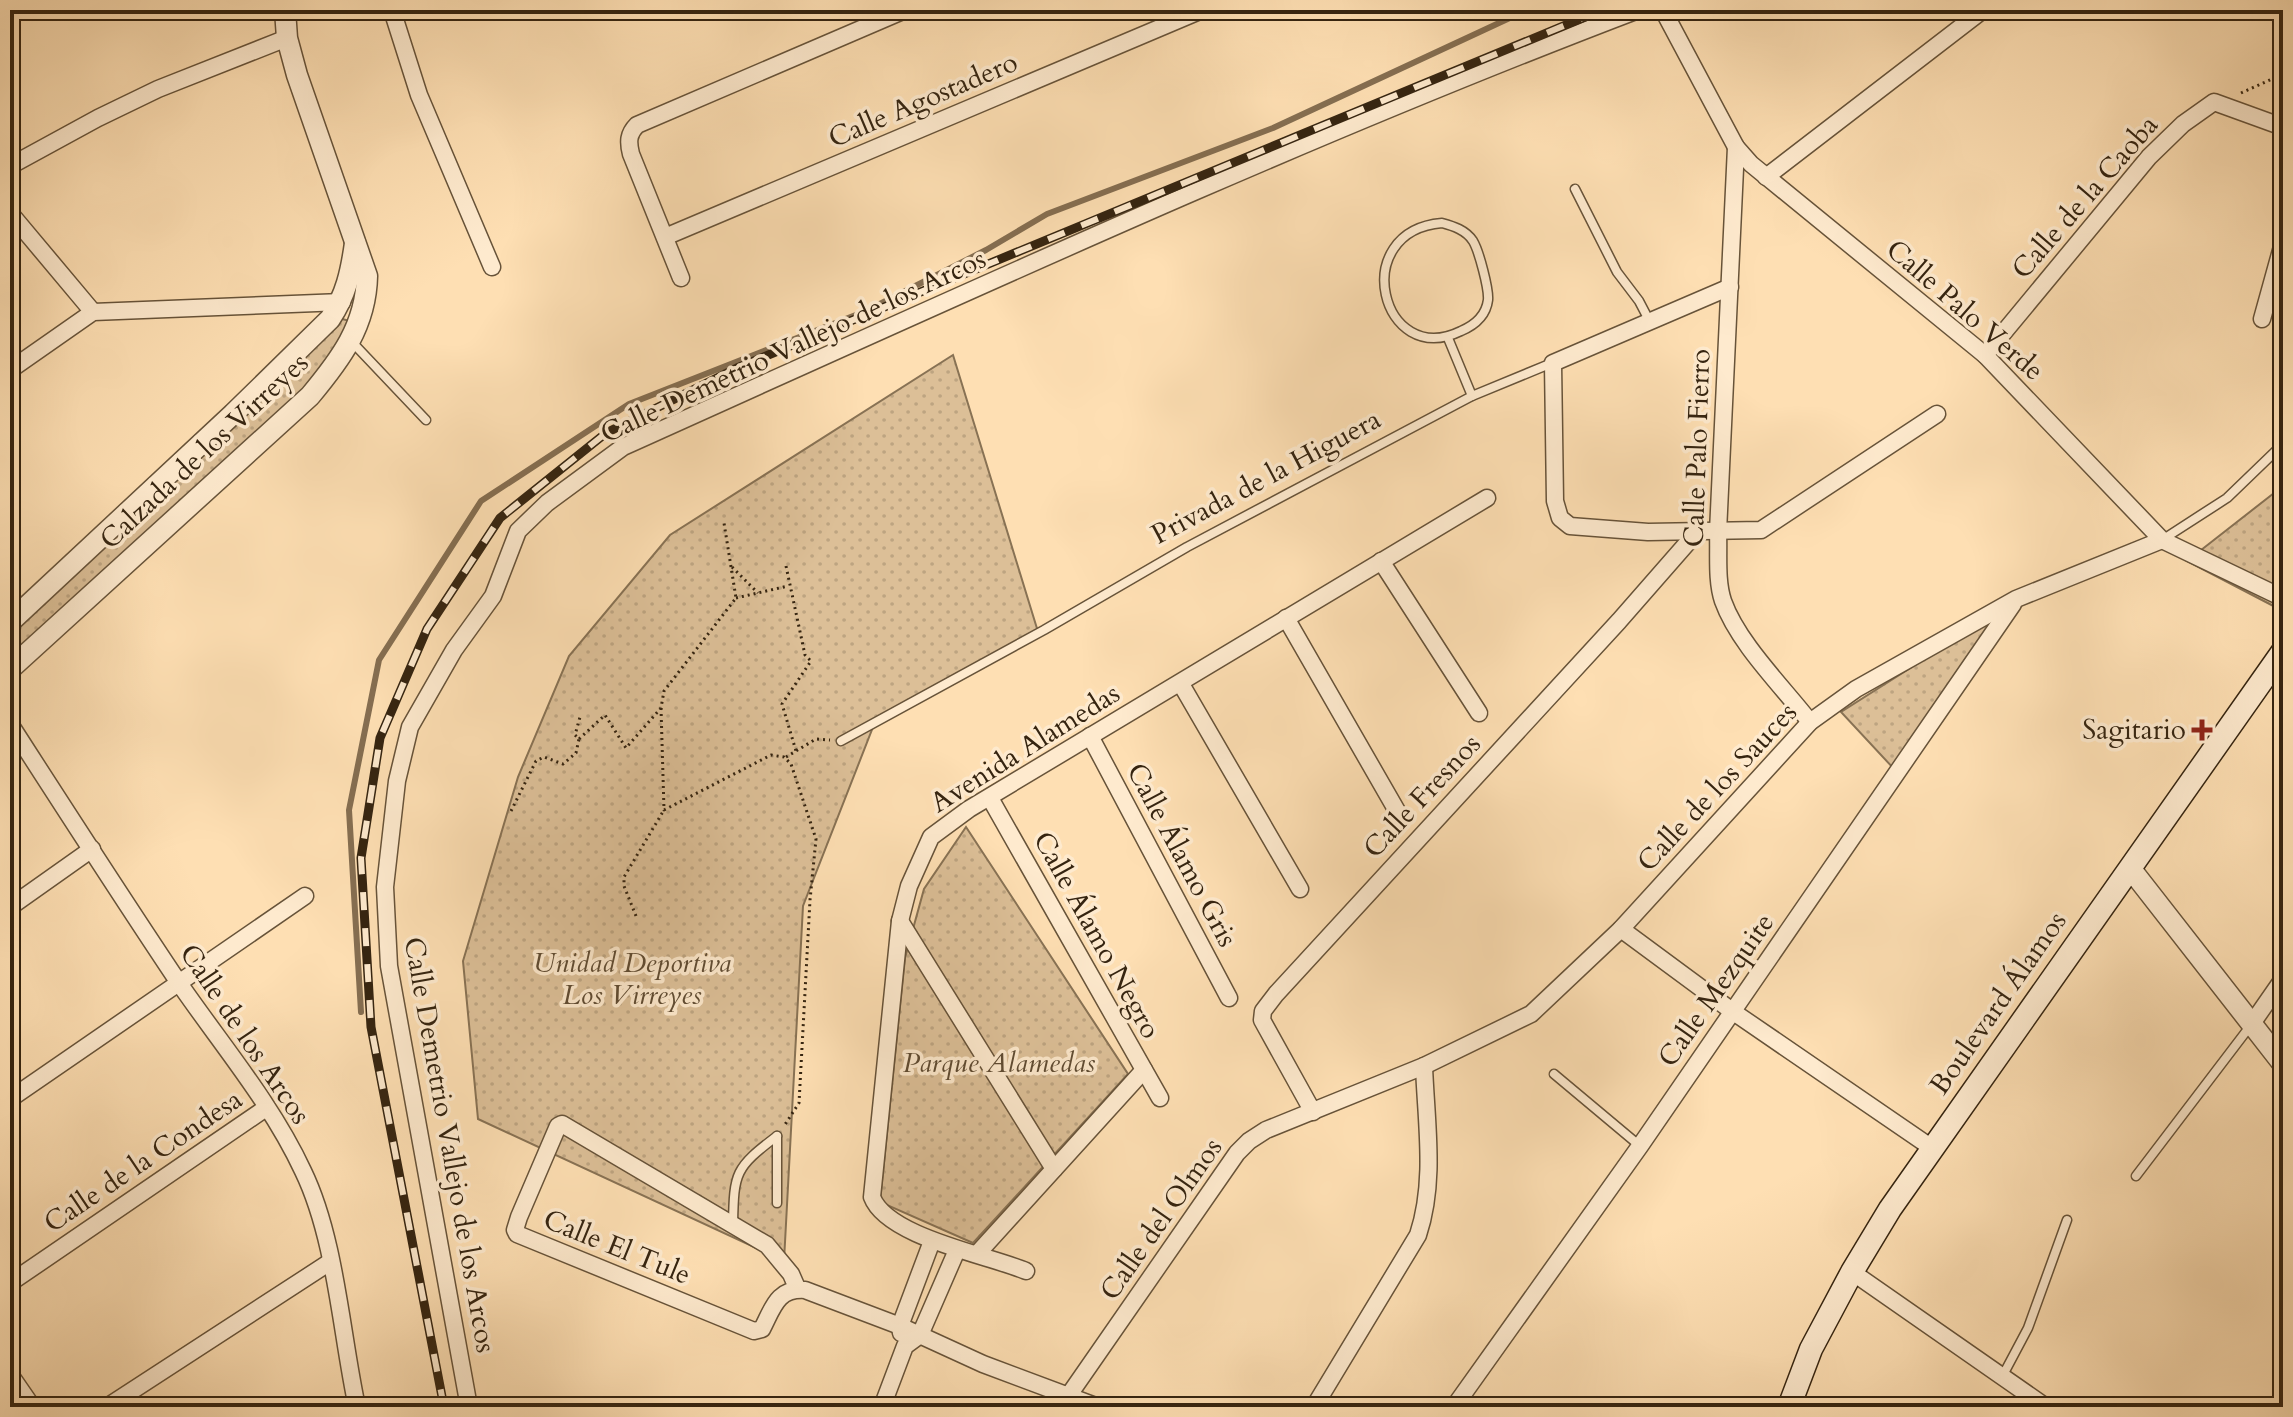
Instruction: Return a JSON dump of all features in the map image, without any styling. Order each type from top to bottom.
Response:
[{"type":"main road","name":"Boulevard Álamos","points":[[1789,1407],[1811,1349],[1890,1209],[2283,651]]},
{"type":"street","name":"Calzada de los Virreyes","points":[[10,669],[310,396],[351,341],[367,296],[367,276],[297,75],[287,38],[285,10]]},
{"type":"street","points":[[392,10],[419,95],[492,267]]},
{"type":"street","points":[[681,278],[628,144],[629,136],[637,125],[905,10]]},
{"type":"street","name":"Calle Agostadero","points":[[665,237],[1202,10]]},
{"type":"street","name":"Calle Demetrio Vallejo de los Arcos","points":[[469,1407],[389,966],[385,887],[397,781],[410,727],[454,650],[493,596],[518,531],[547,503],[623,447],[1227,178],[1490,66],[1638,10]]},
{"type":"street","name":"Calle Palo Verde","points":[[1663,10],[1736,147],[1766,177],[1985,355],[2162,540],[2283,598]]},
{"type":"street","points":[[1766,177],[1983,10]]},
{"type":"street","points":[[10,166],[158,89],[287,38]]},
{"type":"street","points":[[2214,102],[2283,127]]},
{"type":"street","name":"Calle de la Caoba","points":[[1985,355],[2149,157],[2183,124],[2214,102]]},
{"type":"street","name":"Calle Palo Fierro","points":[[1736,147],[1718,532],[1721,588],[1741,635],[1810,722]]},
{"type":"street","points":[[10,213],[93,312]]},
{"type":"street","name":"Calzada de los Virreyes","points":[[10,622],[330,319],[342,302],[356,240]]},
{"type":"street","points":[[2262,319],[2283,243]]},
{"type":"street","name":"Privada de la Higuera","points":[[1553,363],[1730,287]]},
{"type":"street","points":[[10,370],[93,312],[342,302]]},
{"type":"street","points":[[1553,363],[1555,501],[1560,518],[1570,526],[1591,529],[1696,533],[1761,530],[1937,414]]},
{"type":"street","name":"Avenida Alamedas","points":[[1026,1271],[932,1241],[881,1213],[872,1197],[900,921],[919,859],[931,837],[950,821],[1487,498]]},
{"type":"street","name":"Calle Fresnos","points":[[1313,1112],[1262,1020],[1263,1011],[1696,533]]},
{"type":"street","name":"Calle de los Sauces","points":[[1424,1066],[1531,1014],[1553,997],[1621,929],[1810,722],[1856,689],[2016,599],[2162,540]]},
{"type":"street","points":[[1381,561],[1479,713]]},
{"type":"street","name":"Calle Mezquite","points":[[1454,1407],[1640,1146],[2016,599]]},
{"type":"street","points":[[1286,618],[1397,811]]},
{"type":"street","points":[[1181,684],[1300,889]]},
{"type":"street","name":"Calle de los Arcos","points":[[10,724],[179,983],[266,1108],[303,1170],[317,1207],[330,1262],[357,1407]]},
{"type":"street","name":"Calle Álamo Gris","points":[[1090,736],[1229,998]]},
{"type":"street","name":"Calle Álamo Negro","points":[[990,798],[1160,1098]]},
{"type":"street","points":[[10,907],[92,849]]},
{"type":"street","points":[[2130,868],[2283,1064]]},
{"type":"street","points":[[10,1099],[305,896]]},
{"type":"street","points":[[900,921],[1054,1169]]},
{"type":"street","points":[[1621,929],[1732,1011],[1932,1148]]},
{"type":"street","points":[[2251,1025],[2283,979]]},
{"type":"street","points":[[1314,1407],[1418,1235],[1428,1198],[1424,1066]]},
{"type":"street","name":"Calle del Olmos","points":[[1067,1401],[1237,1153],[1249,1141],[1266,1130],[1424,1066]]},
{"type":"street","points":[[977,1254],[1144,1070]]},
{"type":"street","name":"Calle de la Condesa","points":[[10,1283],[266,1108]]},
{"type":"street","name":"Calle El Tule","points":[[562,1124],[767,1245],[791,1274],[798,1290],[792,1289],[782,1294],[762,1329],[754,1331],[520,1236],[515,1230],[558,1126],[562,1124]]},
{"type":"street","points":[[905,1346],[900,1326],[932,1241]]},
{"type":"street","points":[[882,1407],[905,1346],[920,1335],[957,1250]]},
{"type":"street","points":[[107,1407],[330,1262]]},
{"type":"street","points":[[1852,1272],[2046,1407]]},
{"type":"street","points":[[798,1290],[900,1326],[1067,1401],[1098,1407]]},
{"type":"street","points":[[10,1378],[30,1407]]},
{"type":"lane","points":[[1575,189],[1617,272],[1650,322]]},
{"type":"lane","points":[[1430,224],[1455,226],[1473,241],[1487,288],[1485,312],[1479,320],[1448,338],[1431,338],[1402,324],[1386,302],[1383,288],[1390,256],[1396,245],[1430,224]]},
{"type":"lane","points":[[1448,338],[1472,396]]},
{"type":"lane","points":[[351,341],[426,420]]},
{"type":"lane","name":"Privada de la Higuera","points":[[841,741],[1187,547],[1472,396],[1553,363]]},
{"type":"lane","points":[[2162,540],[2227,498],[2283,444]]},
{"type":"lane","points":[[2136,1176],[2251,1025]]},
{"type":"lane","points":[[1554,1074],[1640,1146]]},
{"type":"lane","points":[[777,1136],[777,1203]]},
{"type":"lane","points":[[733,1225],[734,1184],[741,1166],[777,1136]]},
{"type":"lane","points":[[2002,1377],[2028,1328],[2067,1220]]},
{"type":"path","points":[[2214,102],[2283,74]]},
{"type":"path","points":[[724,523],[736,598]]},
{"type":"path","points":[[731,566],[758,593]]},
{"type":"path","points":[[786,566],[805,655],[811,661],[782,704],[796,751]]},
{"type":"path","points":[[664,810],[661,708],[664,691],[736,598],[788,586]]},
{"type":"path","points":[[511,811],[536,761],[544,757],[563,764],[576,753],[579,739],[605,715],[626,748],[661,708]]},
{"type":"path","points":[[579,739],[575,735],[580,717]]},
{"type":"path","points":[[636,916],[624,886],[624,877],[664,810],[771,755],[784,757],[816,739],[841,741]]},
{"type":"path","points":[[777,1136],[799,1103],[816,839],[791,764],[784,757]]},
{"type":"green space","points":[[328,315],[353,322],[339,355],[10,666],[10,619]]},
{"type":"green space","name":"Unidad Deportiva Los Virreyes","points":[[953,355],[1039,635],[875,722],[803,906],[784,1261],[478,1119],[463,961],[518,777],[569,656],[670,535]]},
{"type":"green space","points":[[2283,486],[2283,611],[2187,561]]},
{"type":"green space","points":[[2005,608],[1895,770],[1841,712]]},
{"type":"green space","name":"Parque Alamedas","points":[[966,827],[1128,1074],[973,1243],[880,1202],[905,958],[924,889]]},
{"type":"waterway","points":[[361,1012],[349,810],[379,660],[481,501],[629,404],[866,311],[986,250],[1047,214],[1273,128],[1527,10]]},
{"type":"railway","points":[[444,1407],[371,1027],[361,858],[380,738],[427,629],[500,518],[606,433],[737,368],[1602,10]]},
{"type":"place","name":"Sagitario","points":[[2202,730]]}]
